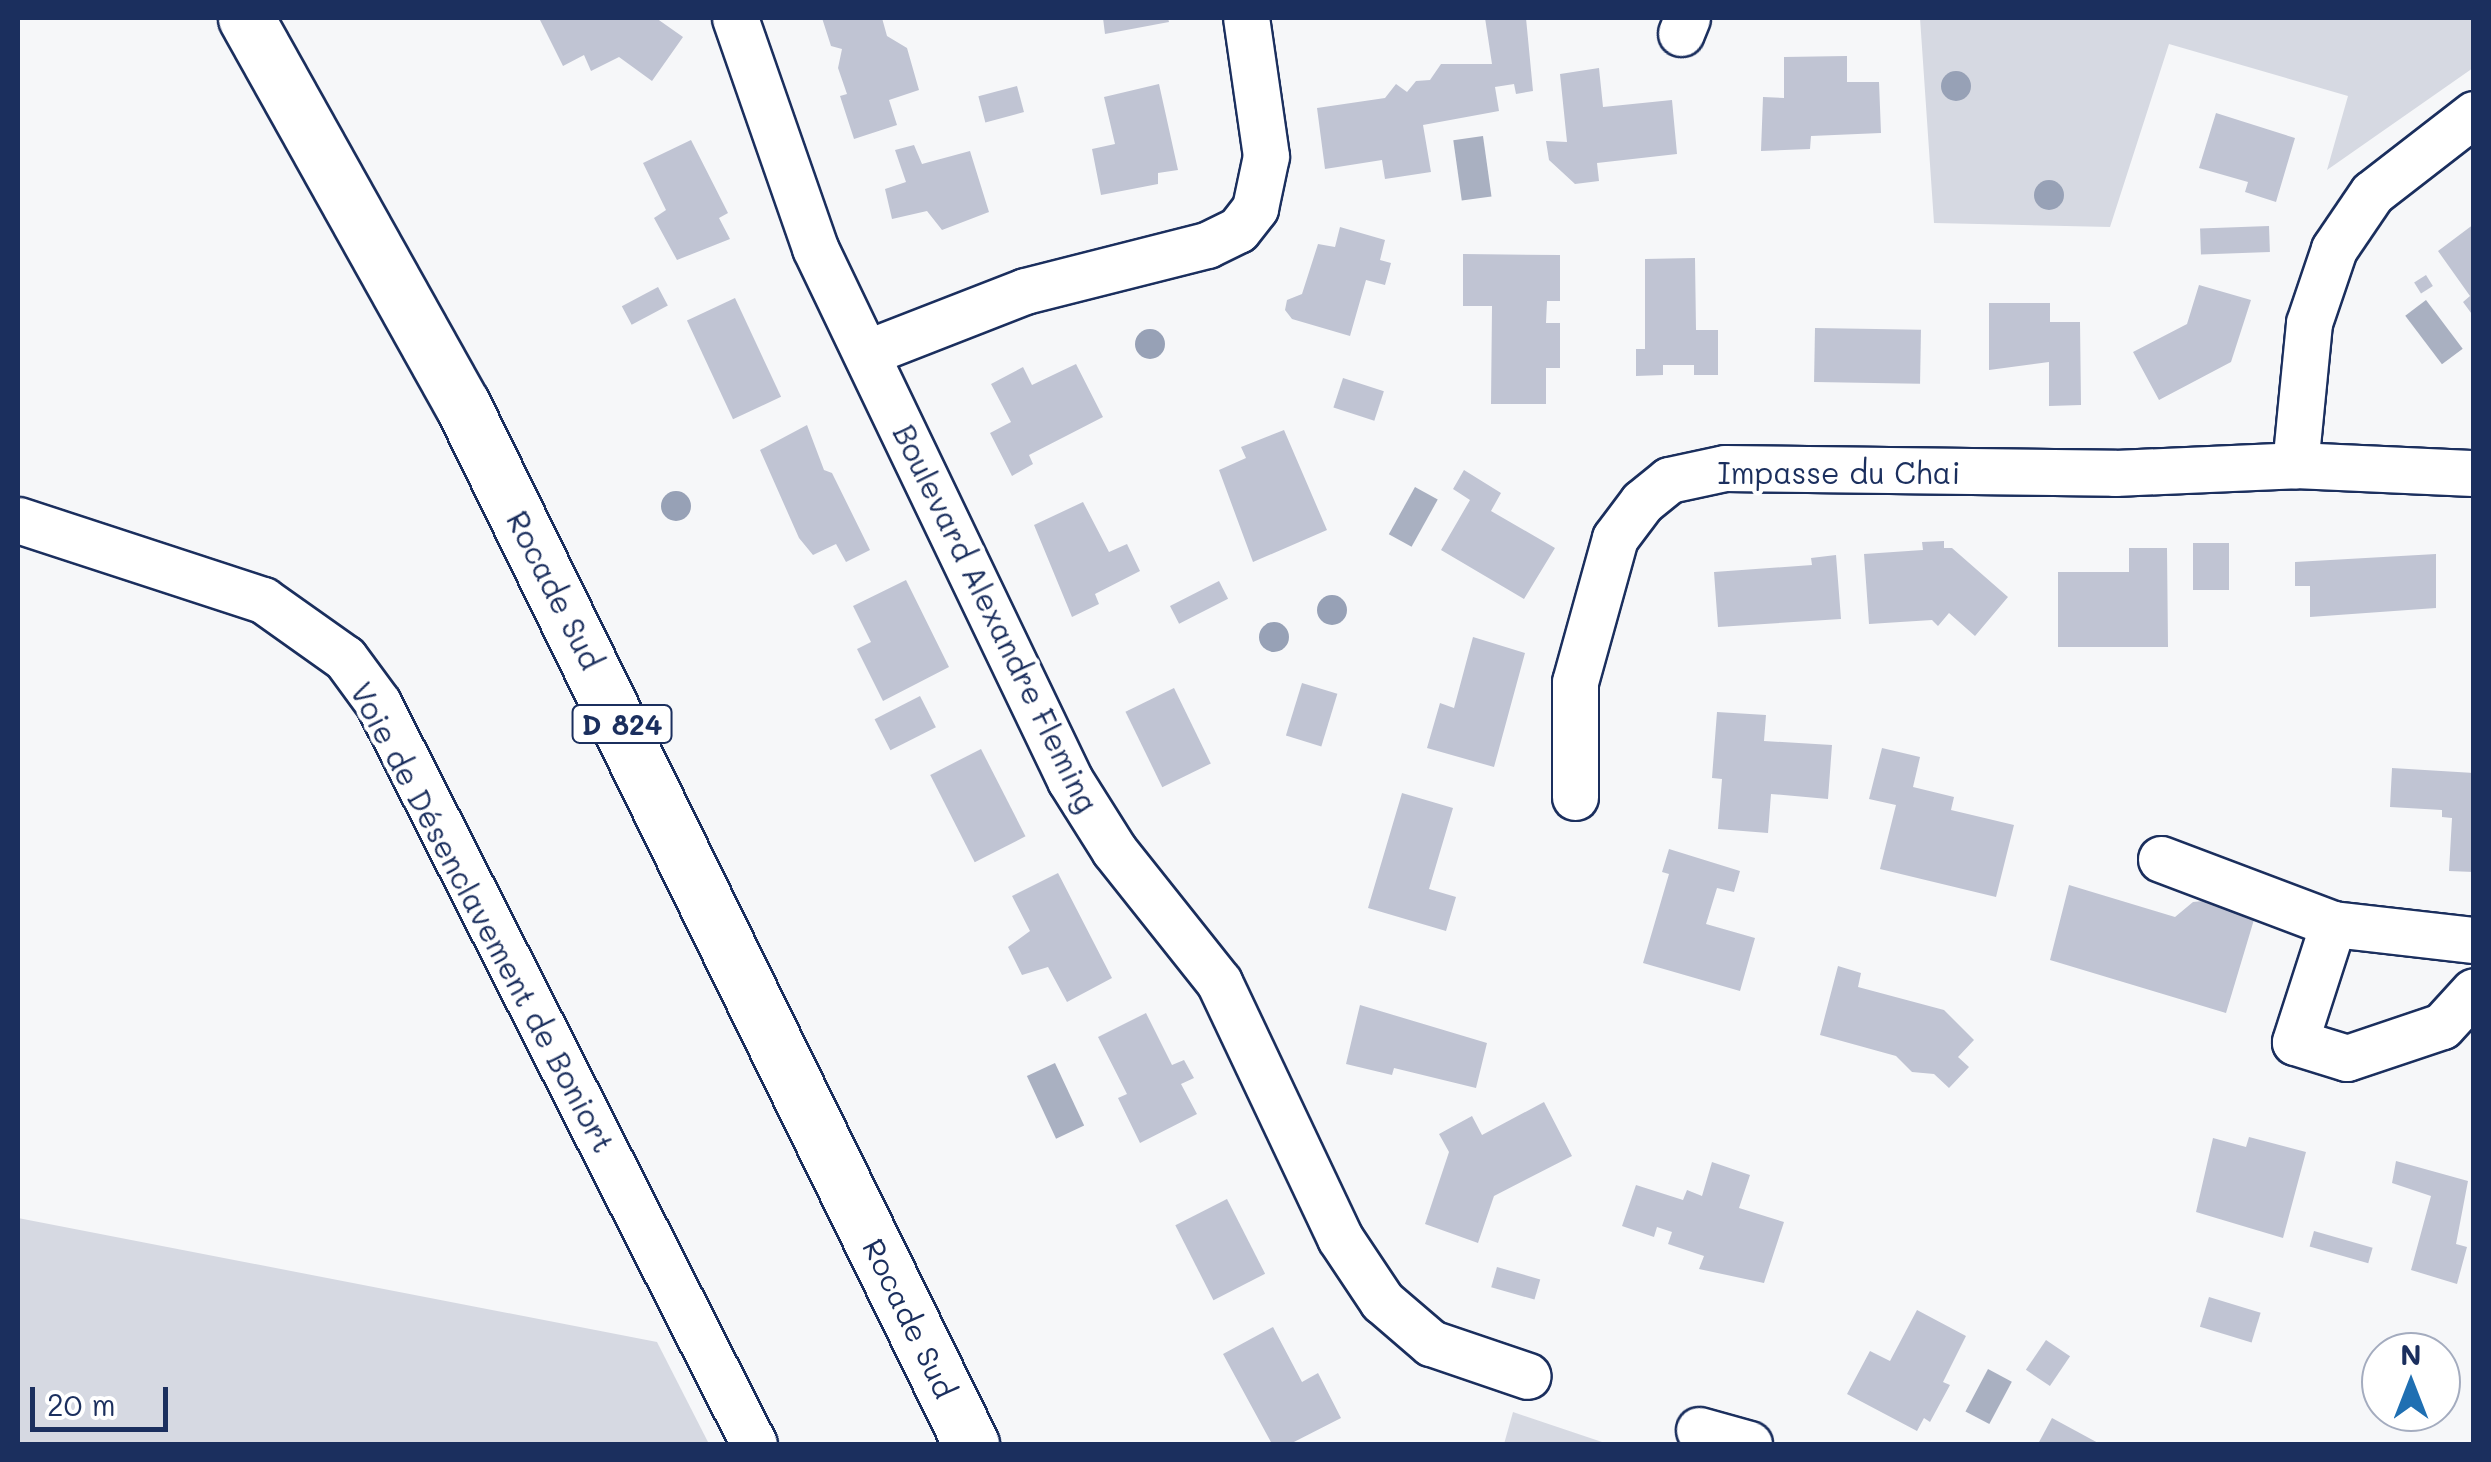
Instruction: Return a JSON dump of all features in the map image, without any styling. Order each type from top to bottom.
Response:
[{"type":"main road","name":"Rocade Sud","points":[[246,18],[462,404],[972,1444]]},
{"type":"street","name":"Boulevard Alexandre Fleming","points":[[735,18],[815,248],[1070,780],[1114,850],[1219,982],[1340,1238],[1382,1301],[1431,1342],[1528,1376]]},
{"type":"street","points":[[866,353],[1025,291],[1208,245],[1238,230],[1254,208],[1266,156],[1246,18]]},
{"type":"street","points":[[2296,465],[2309,322],[2334,249],[2372,193],[2474,114]]},
{"type":"street","name":"Impasse du Chai","points":[[1575,797],[1575,682],[1615,538],[1642,502],[1670,480],[1725,468],[2116,472],[2296,465],[2474,473]]},
{"type":"street","name":"Voie de Désenclavement de Boniort","points":[[18,520],[66,539],[264,600],[345,658],[378,703],[754,1444]]},
{"type":"street","points":[[2161,859],[2332,924],[2474,940]]},
{"type":"street","points":[[2332,924],[2296,1042],[2348,1058],[2442,1026],[2474,991]]},
{"type":"street","points":[[1699,1430],[1749,1444]]},
{"type":"shaded area","points":[[1920,18],[2473,18],[2473,68],[2327,170],[2348,96],[2169,44],[2110,227],[1934,223]]},
{"type":"shaded area","points":[[18,1218],[657,1342],[709,1444],[18,1444]]},
{"type":"shaded area","points":[[1513,1412],[1608,1444],[1504,1444]]},
{"type":"water","points":[[1483,136],[1491,196],[1462,201],[1453,140]]},
{"type":"water","points":[[2426,300],[2463,349],[2442,364],[2405,316]]},
{"type":"water","points":[[1415,487],[1438,500],[1412,547],[1389,534]]},
{"type":"water","points":[[1055,1063],[1084,1126],[1056,1139],[1027,1076]]},
{"type":"water","points":[[1988,1369],[2012,1382],[1989,1424],[1965,1411]]},
{"type":"building","points":[[539,18],[656,18],[683,37],[652,81],[619,57],[591,71],[584,55],[563,66]]},
{"type":"building","points":[[822,18],[882,18],[887,36],[907,48],[919,90],[889,100],[897,125],[854,139],[840,96],[847,94],[838,68],[842,49],[831,46]]},
{"type":"building","points":[[1103,18],[1168,18],[1169,22],[1105,34]]},
{"type":"building","points":[[1485,18],[1526,18],[1533,91],[1516,94],[1514,84],[1495,87],[1499,111],[1423,125],[1431,172],[1385,179],[1382,160],[1325,169],[1317,108],[1385,98],[1396,84],[1407,92],[1416,81],[1430,80],[1441,64],[1492,64]]},
{"type":"building","points":[[1847,56],[1847,82],[1879,82],[1881,133],[1811,136],[1810,149],[1761,151],[1763,97],[1784,98],[1784,57]]},
{"type":"building","points":[[1599,68],[1603,107],[1672,100],[1677,154],[1597,163],[1599,181],[1575,184],[1549,160],[1546,141],[1567,142],[1560,74]]},
{"type":"building","points":[[1159,84],[1178,170],[1158,173],[1158,184],[1101,195],[1092,149],[1115,144],[1104,97]]},
{"type":"building","points":[[1017,86],[1024,112],[985,122],[978,96]]},
{"type":"building","points":[[2216,113],[2295,138],[2276,202],[2245,192],[2248,182],[2199,168]]},
{"type":"building","points":[[691,140],[728,213],[719,218],[730,239],[677,260],[654,218],[666,210],[643,163]]},
{"type":"building","points":[[914,145],[922,164],[970,151],[989,212],[942,230],[927,211],[892,219],[885,189],[906,182],[895,150]]},
{"type":"building","points":[[2474,224],[2474,317],[2463,302],[2470,296],[2438,251]]},
{"type":"building","points":[[2269,226],[2270,252],[2201,254],[2200,228]]},
{"type":"building","points":[[1340,227],[1385,240],[1380,260],[1391,263],[1385,285],[1366,280],[1350,336],[1292,319],[1285,310],[1287,300],[1302,294],[1318,244],[1335,247]]},
{"type":"building","points":[[1463,254],[1560,255],[1560,301],[1547,301],[1546,323],[1560,323],[1560,368],[1546,368],[1546,404],[1491,404],[1492,306],[1463,306]]},
{"type":"building","points":[[1695,258],[1696,330],[1718,330],[1718,375],[1694,375],[1694,365],[1663,365],[1663,375],[1636,376],[1636,349],[1645,349],[1645,259]]},
{"type":"building","points":[[2426,275],[2433,286],[2421,293],[2414,282]]},
{"type":"building","points":[[2199,285],[2251,300],[2231,362],[2159,400],[2133,352],[2187,324]]},
{"type":"building","points":[[658,287],[668,306],[632,325],[622,306]]},
{"type":"building","points":[[735,298],[781,397],[733,419],[687,320]]},
{"type":"building","points":[[1989,303],[2050,303],[2050,322],[2080,322],[2081,405],[2049,406],[2049,362],[1989,370]]},
{"type":"building","points":[[1815,328],[1921,330],[1920,384],[1814,382]]},
{"type":"building","points":[[1076,364],[1103,417],[1029,455],[1033,464],[1012,476],[990,433],[1011,422],[991,384],[1023,367],[1032,385]]},
{"type":"building","points":[[1343,378],[1384,391],[1374,421],[1333,407]]},
{"type":"building","points":[[807,425],[824,470],[832,473],[870,550],[846,562],[836,544],[813,555],[799,538],[760,450]]},
{"type":"building","points":[[1284,430],[1327,530],[1253,562],[1219,470],[1246,458],[1241,447]]},
{"type":"building","points":[[1464,470],[1501,493],[1491,511],[1555,548],[1524,599],[1441,550],[1470,500],[1453,489]]},
{"type":"building","points":[[1083,502],[1109,552],[1127,544],[1140,571],[1095,594],[1099,604],[1072,617],[1034,525]]},
{"type":"building","points":[[1944,541],[1944,548],[1952,548],[2008,597],[1975,636],[1949,613],[1938,626],[1932,620],[1869,624],[1864,554],[1923,550],[1922,542]]},
{"type":"building","points":[[2193,543],[2229,543],[2229,590],[2193,590]]},
{"type":"building","points":[[2129,548],[2167,548],[2168,647],[2058,647],[2058,572],[2129,572]]},
{"type":"building","points":[[2436,554],[2436,608],[2310,617],[2310,586],[2295,586],[2295,562]]},
{"type":"building","points":[[1836,555],[1841,619],[1718,627],[1714,572],[1812,565],[1811,558]]},
{"type":"building","points":[[906,580],[949,667],[883,701],[857,649],[871,642],[853,606]]},
{"type":"building","points":[[1219,581],[1228,599],[1179,624],[1170,606]]},
{"type":"building","points":[[1473,637],[1525,653],[1494,767],[1427,748],[1440,703],[1454,708]]},
{"type":"building","points":[[1302,683],[1337,694],[1321,746],[1286,736]]},
{"type":"building","points":[[1174,688],[1211,763],[1162,787],[1125,712]]},
{"type":"building","points":[[920,696],[936,727],[890,750],[875,719]]},
{"type":"building","points":[[1717,712],[1766,715],[1764,741],[1832,745],[1828,799],[1771,794],[1768,833],[1718,829],[1722,779],[1712,778]]},
{"type":"building","points":[[1882,748],[1920,757],[1913,787],[1954,797],[1951,810],[2014,825],[1996,897],[1880,869],[1896,805],[1869,799]]},
{"type":"building","points":[[981,749],[1025,836],[975,862],[930,775]]},
{"type":"building","points":[[2392,768],[2474,773],[2474,872],[2449,871],[2452,818],[2442,817],[2442,810],[2390,807]]},
{"type":"building","points":[[1402,793],[1453,808],[1429,889],[1456,897],[1446,931],[1368,908]]},
{"type":"building","points":[[1669,849],[1740,871],[1734,892],[1717,888],[1706,924],[1755,938],[1740,991],[1643,963],[1669,874],[1662,872]]},
{"type":"building","points":[[1058,873],[1112,978],[1067,1002],[1048,967],[1022,975],[1008,947],[1030,931],[1012,896]]},
{"type":"building","points":[[2069,885],[2175,917],[2193,902],[2213,900],[2256,913],[2226,1013],[2050,960]]},
{"type":"building","points":[[1838,966],[1861,973],[1858,987],[1944,1010],[1974,1040],[1958,1057],[1969,1067],[1949,1088],[1934,1074],[1912,1072],[1896,1056],[1820,1035]]},
{"type":"building","points":[[1360,1005],[1487,1043],[1476,1088],[1394,1068],[1392,1075],[1346,1064]]},
{"type":"building","points":[[1146,1013],[1172,1065],[1184,1060],[1194,1078],[1181,1084],[1197,1114],[1140,1143],[1118,1098],[1127,1094],[1098,1037]]},
{"type":"building","points":[[1544,1102],[1572,1156],[1494,1196],[1478,1243],[1425,1224],[1449,1152],[1439,1134],[1472,1116],[1482,1135]]},
{"type":"building","points":[[2249,1137],[2306,1152],[2283,1238],[2196,1212],[2213,1138],[2246,1147]]},
{"type":"building","points":[[2396,1161],[2468,1181],[2456,1244],[2467,1247],[2457,1284],[2411,1270],[2431,1196],[2392,1183]]},
{"type":"building","points":[[1712,1162],[1750,1175],[1739,1208],[1784,1222],[1764,1283],[1699,1269],[1704,1256],[1668,1244],[1672,1232],[1657,1227],[1654,1237],[1622,1226],[1636,1185],[1683,1200],[1687,1190],[1702,1196]]},
{"type":"building","points":[[1227,1199],[1265,1274],[1213,1300],[1175,1225]]},
{"type":"building","points":[[2314,1231],[2373,1248],[2368,1263],[2310,1246]]},
{"type":"building","points":[[1497,1267],[1540,1279],[1534,1300],[1491,1287]]},
{"type":"building","points":[[2209,1297],[2261,1313],[2252,1342],[2200,1327]]},
{"type":"building","points":[[1917,1310],[1966,1336],[1943,1382],[1950,1385],[1930,1422],[1924,1418],[1917,1431],[1847,1394],[1870,1351],[1890,1361]]},
{"type":"building","points":[[1273,1327],[1302,1382],[1318,1373],[1341,1418],[1290,1444],[1272,1444],[1223,1354]]},
{"type":"building","points":[[2046,1340],[2070,1356],[2050,1386],[2026,1370]]},
{"type":"building","points":[[2052,1418],[2100,1444],[2038,1444]]}]
